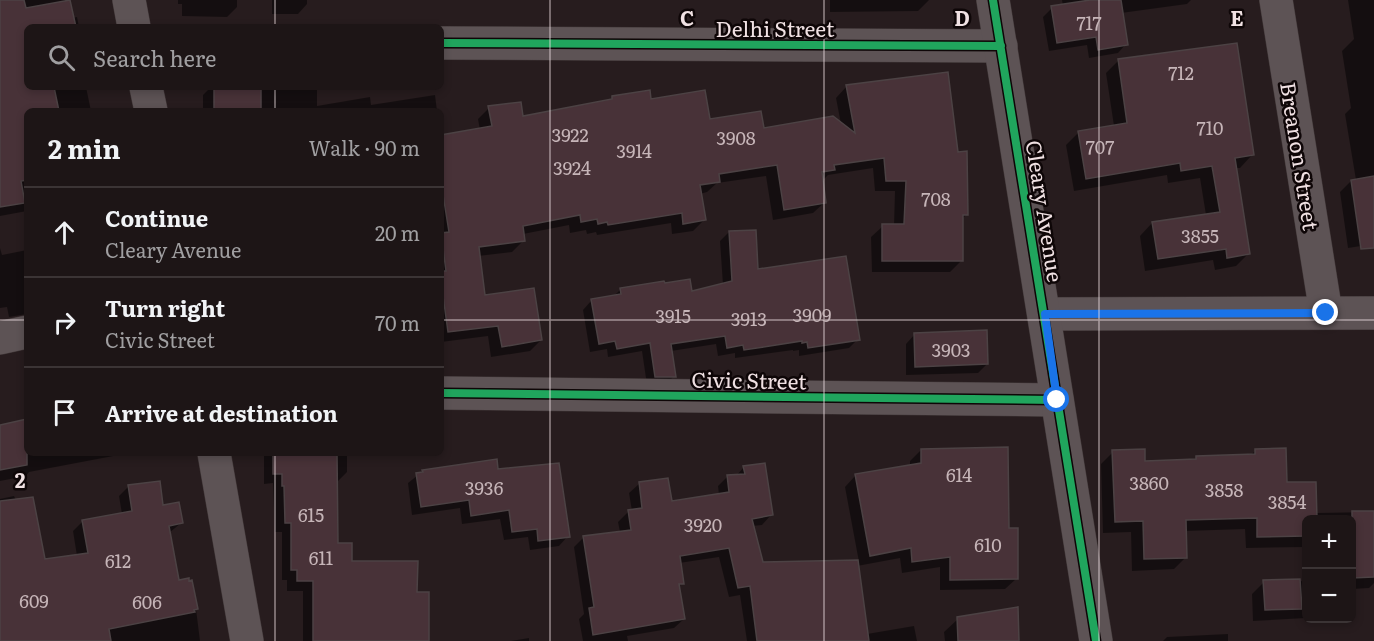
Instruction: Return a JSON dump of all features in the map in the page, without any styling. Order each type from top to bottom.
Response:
[{"type":"street","points":[[129,0],[133,24]]},
{"type":"street","name":"Cleary Avenue","points":[[993,0],[1096,641]]},
{"type":"street","name":"Breanon Street","points":[[1276,0],[1326,313]]},
{"type":"street","name":"Delhi Street","points":[[444,43],[1001,46]]},
{"type":"street","points":[[147,90],[150,108]]},
{"type":"street","points":[[1045,314],[1374,313]]},
{"type":"street","points":[[0,338],[24,333]]},
{"type":"street","name":"Civic Street","points":[[444,393],[1057,400]]},
{"type":"street","points":[[215,456],[247,641]]},
{"type":"building","points":[[0,0],[24,0],[26,8],[70,0],[75,24],[24,24],[24,90],[55,90],[58,108],[24,108],[24,180],[21,181],[24,203],[0,207]]},
{"type":"building","points":[[1090,0],[1121,0],[1128,45],[1098,50],[1096,37],[1057,43],[1051,6]]},
{"type":"building","points":[[1237,43],[1254,155],[1235,158],[1250,254],[1227,258],[1226,249],[1158,259],[1152,222],[1220,212],[1212,166],[1181,171],[1180,163],[1086,179],[1078,131],[1127,123],[1118,59]]},
{"type":"building","points":[[948,72],[958,152],[967,151],[968,215],[963,215],[963,261],[882,261],[882,224],[904,224],[906,181],[886,181],[884,158],[834,165],[835,170],[822,172],[826,203],[784,210],[777,165],[719,174],[720,182],[700,185],[706,220],[683,224],[682,213],[608,225],[607,222],[598,224],[597,219],[581,222],[580,215],[523,226],[525,241],[479,247],[485,295],[534,288],[542,340],[502,347],[498,326],[448,332],[444,303],[444,271],[446,271],[444,233],[449,232],[444,201],[444,134],[492,126],[488,106],[521,102],[523,116],[650,90],[651,99],[705,90],[710,119],[761,111],[764,128],[833,116],[855,133],[846,85]]},
{"type":"building","points":[[214,90],[261,90],[261,108],[214,108]]},
{"type":"building","points":[[1374,176],[1374,248],[1361,249],[1351,180]]},
{"type":"building","points":[[756,230],[758,269],[846,256],[860,340],[808,348],[807,342],[802,343],[802,341],[744,350],[743,345],[727,348],[725,336],[671,344],[676,377],[655,377],[650,343],[617,349],[615,341],[599,344],[591,299],[621,294],[620,288],[664,281],[665,283],[690,279],[692,291],[732,281],[729,231]]},
{"type":"building","points":[[987,330],[988,364],[915,367],[914,333]]},
{"type":"building","points":[[24,420],[24,456],[27,456],[27,465],[0,470],[0,425]]},
{"type":"building","points":[[1008,447],[1009,528],[1018,528],[1018,579],[950,580],[950,557],[912,562],[911,548],[870,556],[855,474],[921,463],[921,449]]},
{"type":"building","points":[[1286,448],[1287,482],[1316,482],[1317,515],[1302,515],[1302,536],[1257,537],[1257,518],[1186,520],[1187,558],[1144,559],[1143,521],[1115,522],[1112,450],[1145,449],[1145,461],[1255,454],[1255,449]]},
{"type":"building","points":[[273,456],[337,456],[338,543],[352,543],[352,561],[418,561],[417,592],[429,592],[429,641],[313,641],[313,581],[297,581],[297,570],[291,570],[291,523],[285,523],[282,474],[273,474]]},
{"type":"building","points":[[497,459],[498,469],[559,463],[570,537],[538,541],[537,529],[512,532],[509,510],[471,516],[469,500],[421,507],[416,473],[423,472],[422,470]]},
{"type":"building","points":[[765,463],[773,515],[752,519],[763,562],[858,560],[869,641],[757,641],[750,586],[738,588],[729,548],[680,556],[684,584],[679,584],[685,619],[593,635],[589,608],[594,607],[583,536],[631,530],[628,510],[642,508],[639,482],[668,478],[672,501],[729,492],[727,475],[745,474],[743,466]]},
{"type":"building","points":[[160,481],[163,505],[179,502],[183,523],[169,526],[179,580],[189,578],[189,581],[192,580],[198,609],[194,610],[195,612],[109,629],[111,641],[0,641],[0,501],[33,497],[45,559],[88,553],[82,520],[132,511],[128,485]]},
{"type":"building","points":[[1352,511],[1374,511],[1374,577],[1356,578],[1356,515],[1352,515]]},
{"type":"building","points":[[1300,579],[1302,609],[1265,610],[1263,580]]},
{"type":"building","points":[[1018,607],[1019,641],[958,641],[957,617]]},
{"type":"cycle path","points":[[993,0],[1096,641]]},
{"type":"cycle path","points":[[444,43],[1001,46]]},
{"type":"cycle path","points":[[444,393],[1057,400]]},
{"type":"route","points":[[1057,400],[1045,314],[1326,313]]}]
